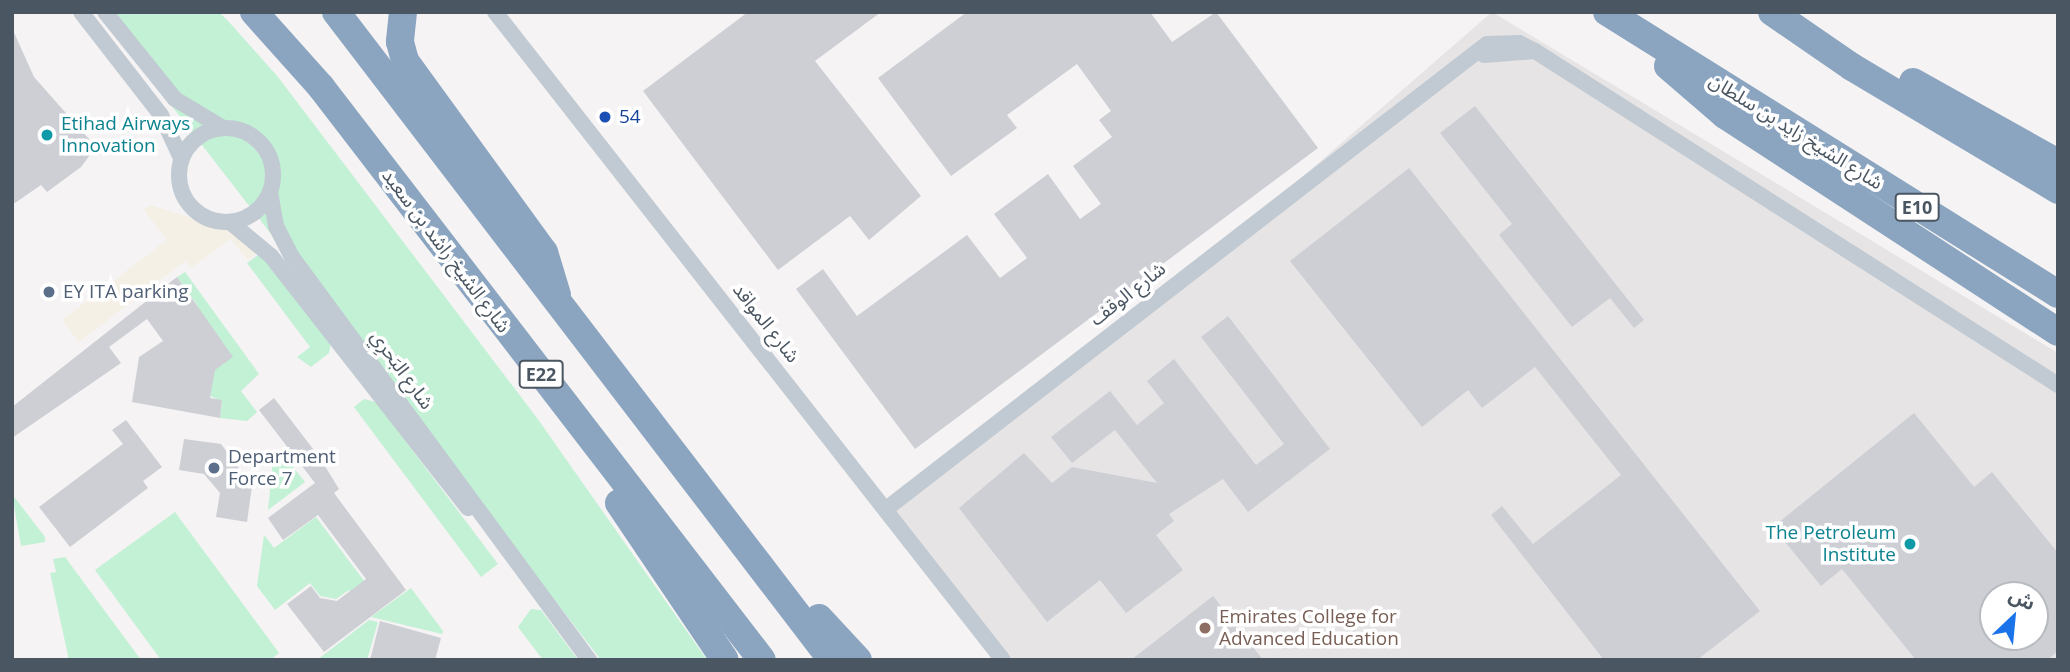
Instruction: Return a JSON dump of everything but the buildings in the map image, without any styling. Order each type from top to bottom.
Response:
[{"type":"highway","name":"شارع الشيخ راشد بن سعيد","points":[[254,12],[321,87],[762,660]]},
{"type":"highway","name":"E22","points":[[336,12],[832,660]]},
{"type":"highway","points":[[403,12],[400,42],[405,61],[544,252],[557,304]]},
{"type":"highway","name":"شارع الشيخ زايد بن سلطان","points":[[1607,12],[2058,294]]},
{"type":"highway","points":[[1772,12],[1852,67],[2058,190]]},
{"type":"highway","points":[[1781,12],[2058,163]]},
{"type":"highway","points":[[1647,39],[1670,68],[1725,115],[2058,332]]},
{"type":"highway","points":[[481,297],[725,660]]},
{"type":"highway","points":[[746,549],[858,660]]},
{"type":"street","points":[[81,12],[161,115],[181,158],[179,183],[191,208],[215,221],[230,222],[254,213],[270,192],[271,161],[264,147],[253,136],[223,128],[175,99],[105,12]]},
{"type":"street","name":"شارع المواقد","points":[[495,12],[1003,660]]},
{"type":"street","name":"شارع الوقف","points":[[886,509],[1398,114],[1458,63],[1535,51],[2058,385]]},
{"type":"street","points":[[181,158],[198,136],[223,128]]},
{"type":"street","name":"شارع البَحرِي","points":[[270,192],[276,226],[292,257],[589,660]]},
{"type":"street","name":"شارع البَحرِي","points":[[230,222],[271,256],[418,451],[519,565]]},
{"type":"shaded area","points":[[1492,12],[2058,353],[2058,660],[1004,660],[886,510],[1217,251]]},
{"type":"green space","points":[[99,12],[219,12],[229,22],[278,77],[537,418],[707,660],[601,660]]},
{"type":"green space","points":[[262,252],[331,343],[329,353],[311,367],[297,357],[310,347],[247,263]]},
{"type":"green space","points":[[185,272],[259,374],[241,391],[257,412],[247,421],[220,418],[222,401],[210,396],[157,333],[197,305],[177,277]]},
{"type":"green space","points":[[364,399],[376,402],[498,564],[481,577],[354,407]]},
{"type":"green space","points":[[282,453],[305,482],[268,510],[273,459]]},
{"type":"green space","points":[[12,494],[45,537],[45,542],[21,546]]},
{"type":"green space","points":[[175,512],[279,653],[270,660],[161,660],[95,570]]},
{"type":"green space","points":[[316,517],[383,606],[369,616],[349,590],[336,599],[320,596],[310,583],[275,610],[257,586],[264,535],[274,548]]},
{"type":"green space","points":[[65,557],[141,660],[69,660],[50,573],[56,572],[53,559]]},
{"type":"green space","points":[[411,588],[443,631],[442,634],[371,617]]},
{"type":"green space","points":[[531,609],[541,610],[578,660],[543,660],[518,627]]},
{"type":"green space","points":[[369,620],[378,622],[367,660],[317,660]]},
{"type":"sand","points":[[150,205],[235,231],[261,250],[248,260],[231,239],[191,268],[185,261],[79,342],[62,320],[167,240],[144,210]]},
{"type":"place","name":"54","points":[[605,117]]},
{"type":"place","name":"Etihad Airways Innovation","points":[[47,135]]},
{"type":"place","name":"EY ITA parking","points":[[49,292]]},
{"type":"place","name":"Department Force 7","points":[[214,468]]},
{"type":"place","name":"The Petroleum Institute","points":[[1910,544]]},
{"type":"place","name":"Emirates College for Advanced Education","points":[[1205,628]]}]
